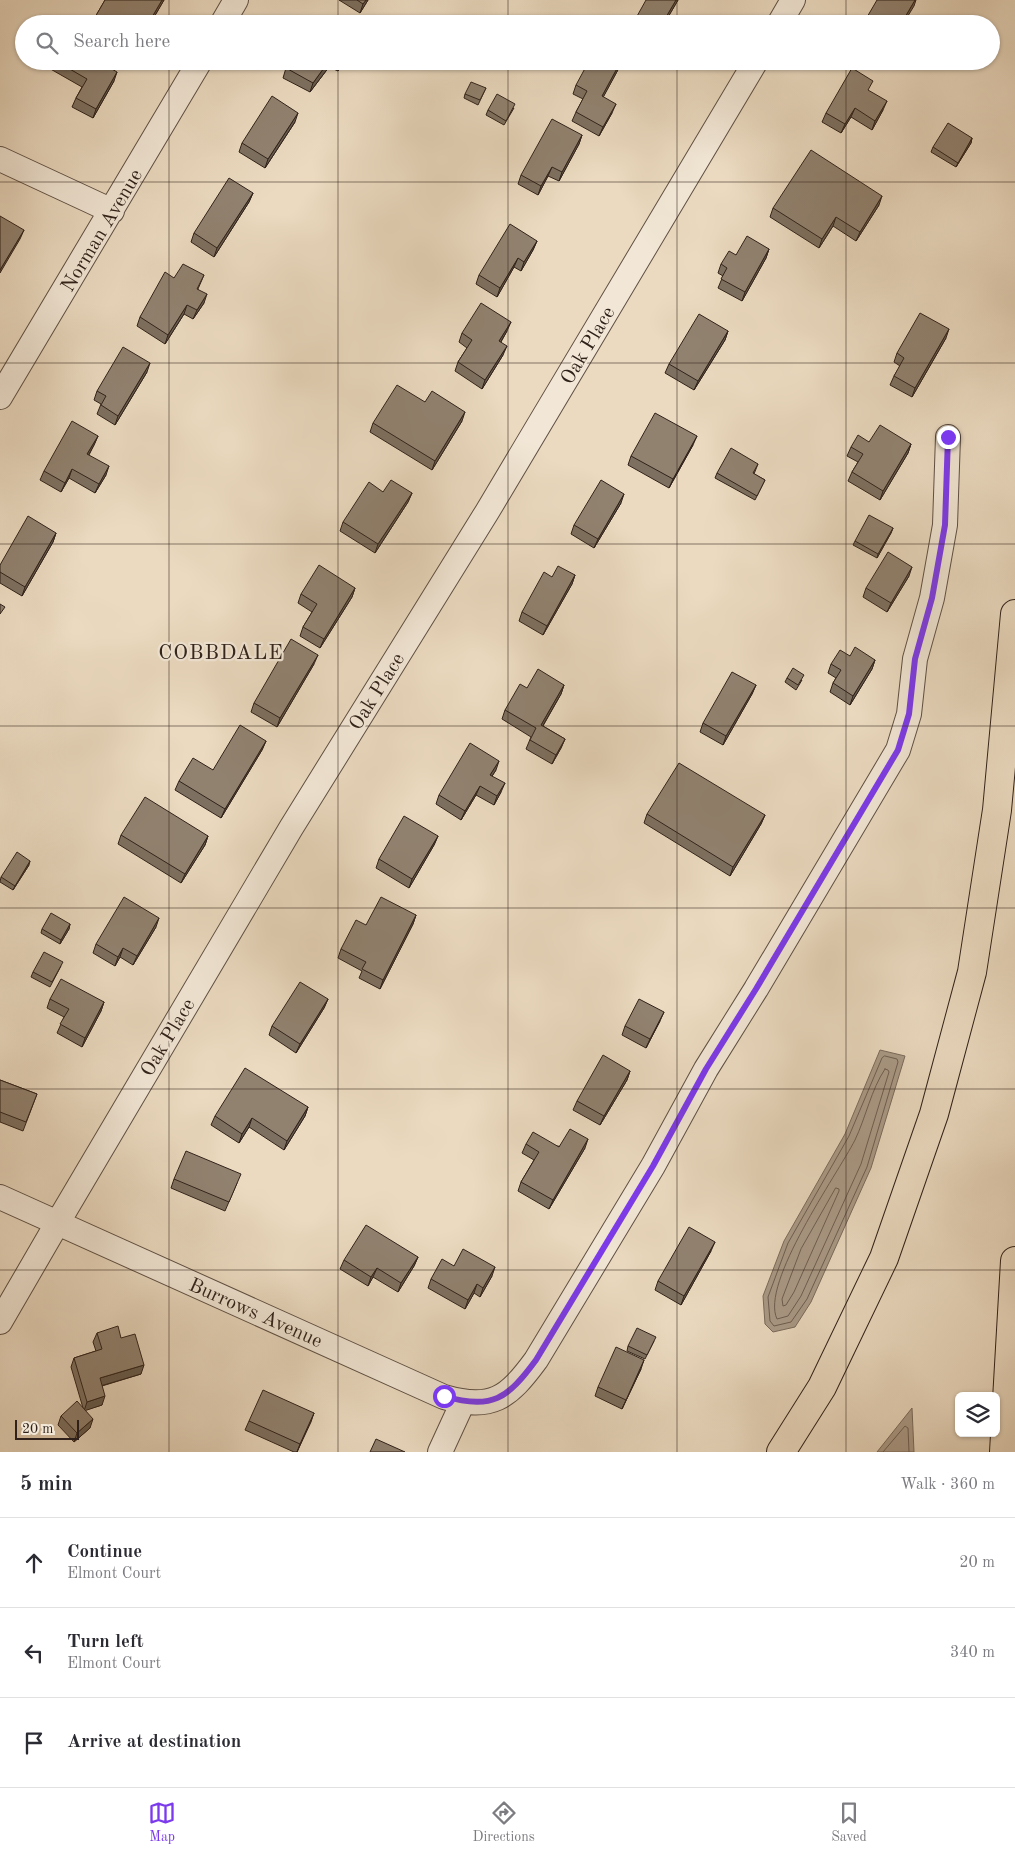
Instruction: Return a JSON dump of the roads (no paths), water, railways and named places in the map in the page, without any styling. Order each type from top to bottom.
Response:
[{"type":"highway","points":[[781,1452],[822,1387],[884,1258],[934,1114],[972,972],[997,810],[1015,614]]},
{"type":"highway","points":[[1004,1452],[1015,1261]]},
{"type":"street","points":[[227,15],[236,0]]},
{"type":"street","points":[[784,15],[793,0]]},
{"type":"street","name":"Norman Avenue","points":[[0,397],[195,70]]},
{"type":"street","name":"Oak Place","points":[[0,1322],[291,828],[487,512],[751,70]]},
{"type":"street","points":[[0,159],[112,211]]},
{"type":"street","points":[[440,1452],[464,1402],[480,1403],[494,1400],[507,1393],[520,1382],[536,1360],[653,1166],[706,1069],[756,989],[898,750],[909,714],[915,659],[932,598],[945,525],[948,437]]},
{"type":"street","name":"Burrows Avenue","points":[[0,1197],[435,1392],[464,1402]]},
{"type":"water","points":[[880,1050],[905,1056],[871,1168],[811,1302],[795,1327],[773,1332],[765,1324],[763,1296],[784,1241],[845,1134]]},
{"type":"water","points":[[912,1408],[914,1452],[877,1452]]},
{"type":"district","name":"COBBDALE","points":[[221,652]]}]
